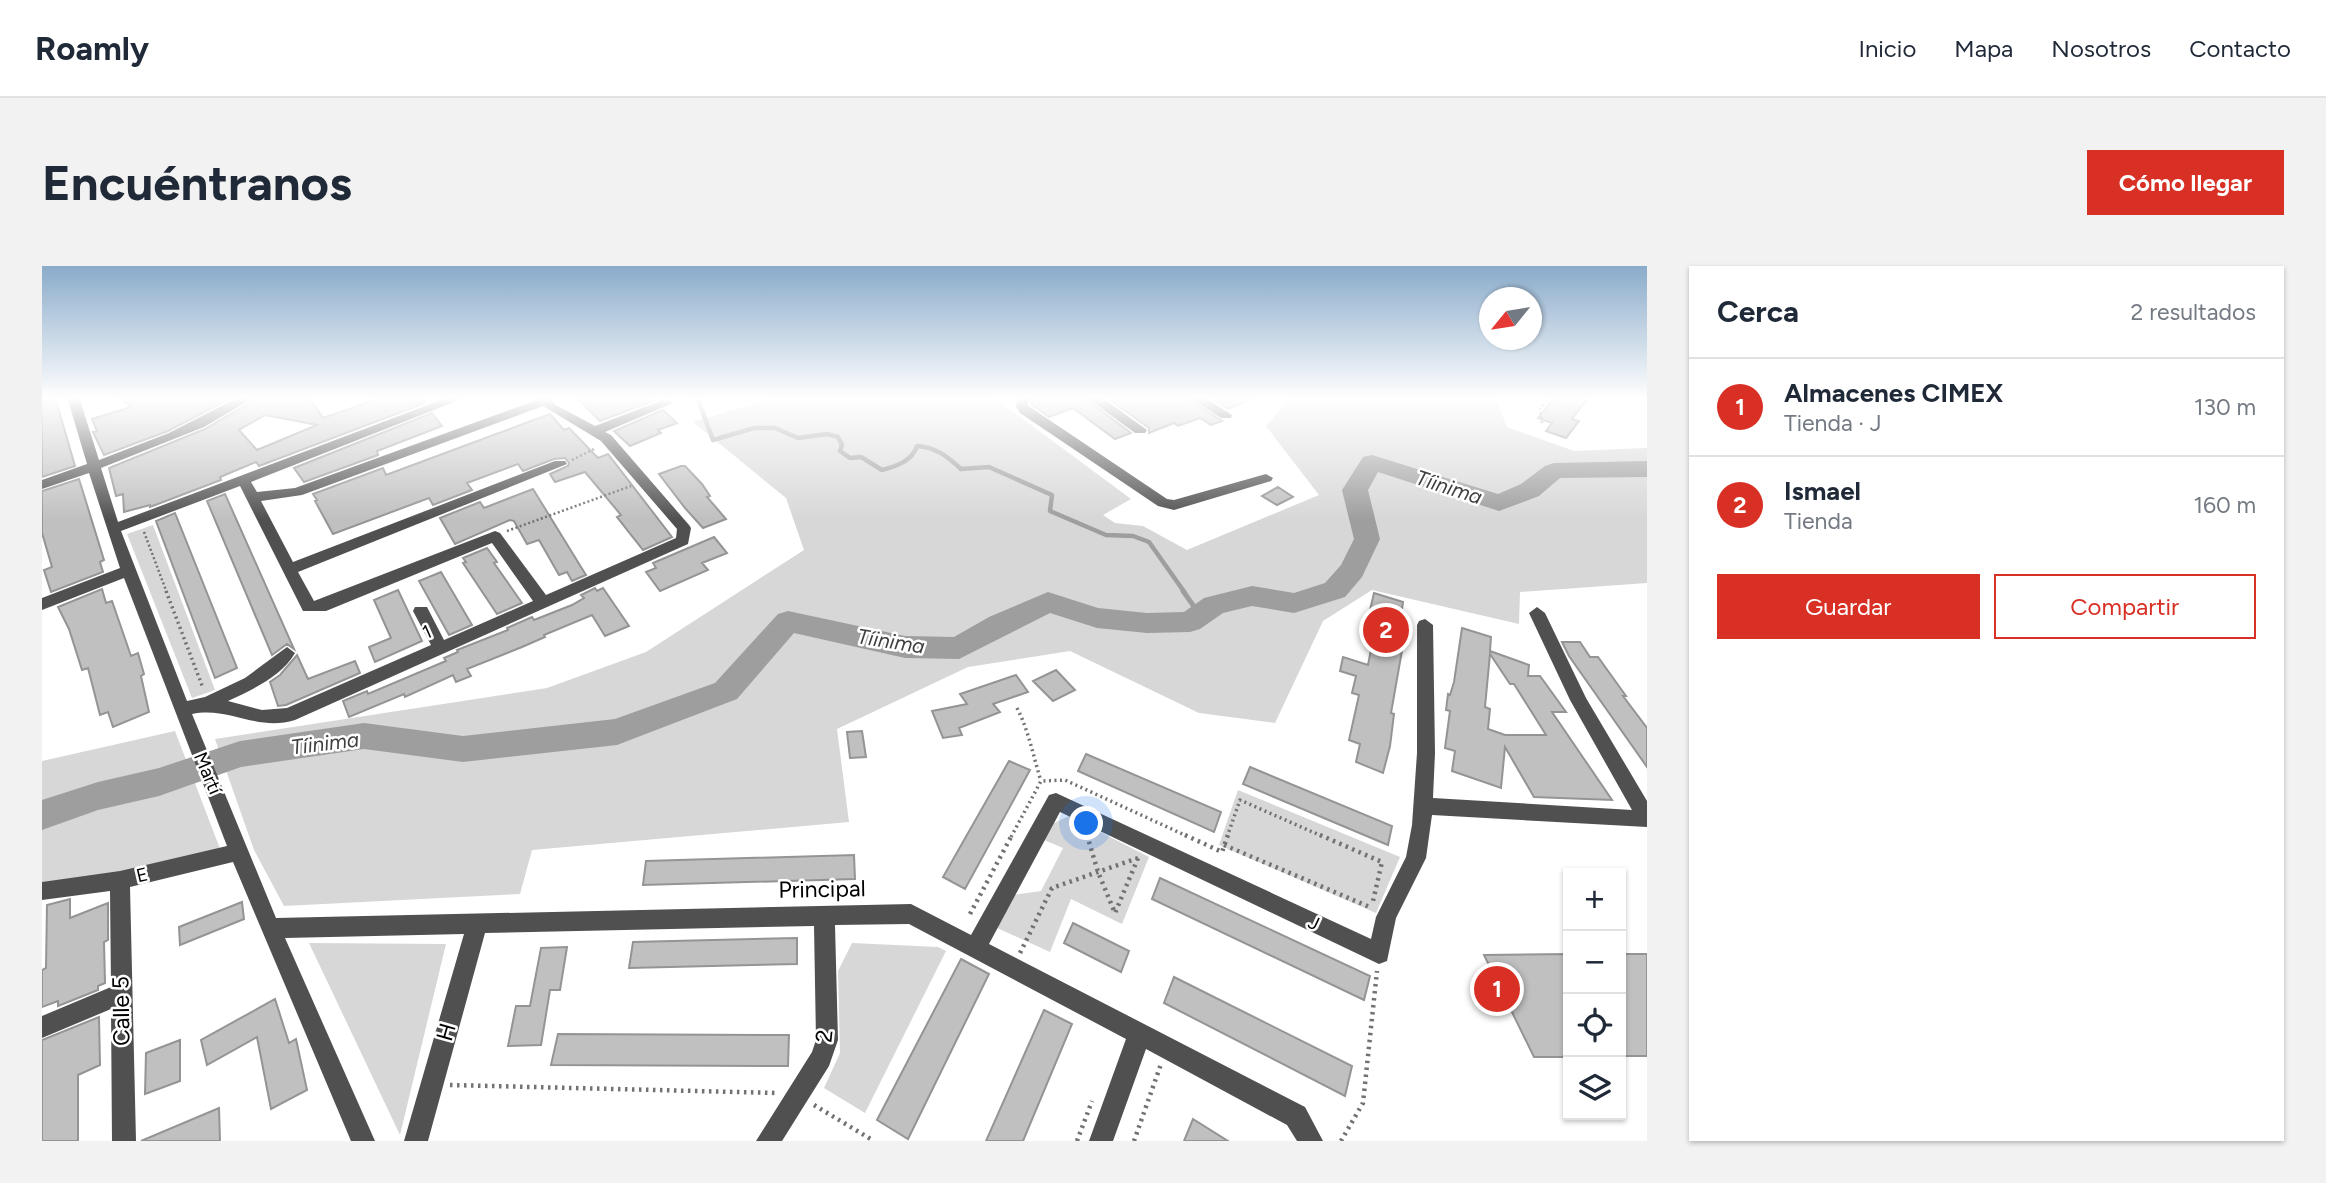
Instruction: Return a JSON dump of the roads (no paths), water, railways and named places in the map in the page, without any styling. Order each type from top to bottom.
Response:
[{"type":"street","name":"Martí","points":[[86,438],[113,529],[184,717],[270,928],[363,1141]]},
{"type":"street","points":[[42,485],[169,438]]},
{"type":"street","points":[[113,529],[356,438]]},
{"type":"street","points":[[253,497],[297,492],[440,438]]},
{"type":"street","name":"1","points":[[184,717],[209,703],[262,717],[289,715],[683,541],[684,528],[604,438]]},
{"type":"street","points":[[1066,438],[1163,503],[1174,505],[1266,478]]},
{"type":"street","points":[[290,569],[560,464]]},
{"type":"street","points":[[244,481],[309,607],[314,608],[495,536],[543,603]]},
{"type":"street","points":[[42,604],[129,570]]},
{"type":"street","points":[[421,611],[441,649]]},
{"type":"street","points":[[1537,613],[1578,701],[1647,819]]},
{"type":"street","points":[[1425,625],[1423,806],[1647,819]]},
{"type":"street","points":[[209,703],[263,676],[287,653]]},
{"type":"street","name":"J","points":[[976,947],[1056,801],[1379,954],[1385,917],[1416,858],[1423,806]]},
{"type":"street","name":"E","points":[[42,891],[120,880],[240,852]]},
{"type":"street","name":"Calle 5","points":[[120,880],[124,1141]]},
{"type":"street","name":"Principal","points":[[270,928],[911,914],[1296,1116],[1311,1141]]},
{"type":"street","name":"2","points":[[768,1141],[821,1058],[827,1040],[824,915]]},
{"type":"street","name":"H","points":[[416,1141],[477,923]]},
{"type":"street","points":[[42,1027],[120,994]]},
{"type":"street","points":[[1101,1141],[1140,1033]]},
{"type":"waterway","points":[[712,438],[713,440],[720,438]]},
{"type":"waterway","points":[[838,438],[842,445],[840,451],[850,458],[861,457],[882,470],[908,459],[917,446],[941,453],[961,469],[989,467],[1052,495],[1050,511],[1106,535],[1133,536],[1149,542],[1185,593]]},
{"type":"waterway","name":"Tíinima","points":[[42,815],[98,796],[159,782],[240,754],[364,736],[463,749],[617,732],[726,691],[788,621],[905,647],[959,648],[999,624],[1048,602],[1097,618],[1147,623],[1190,622],[1214,605],[1252,596],[1294,603],[1335,590],[1352,570],[1367,539],[1355,490],[1372,462],[1499,503],[1530,490],[1554,471],[1647,469]]},
{"type":"waterway","points":[[1183,591],[1200,615]]},
{"type":"place","name":"Ismael","points":[[1386,630]]},
{"type":"place","name":"Almacenes CIMEX","points":[[1497,989]]}]
